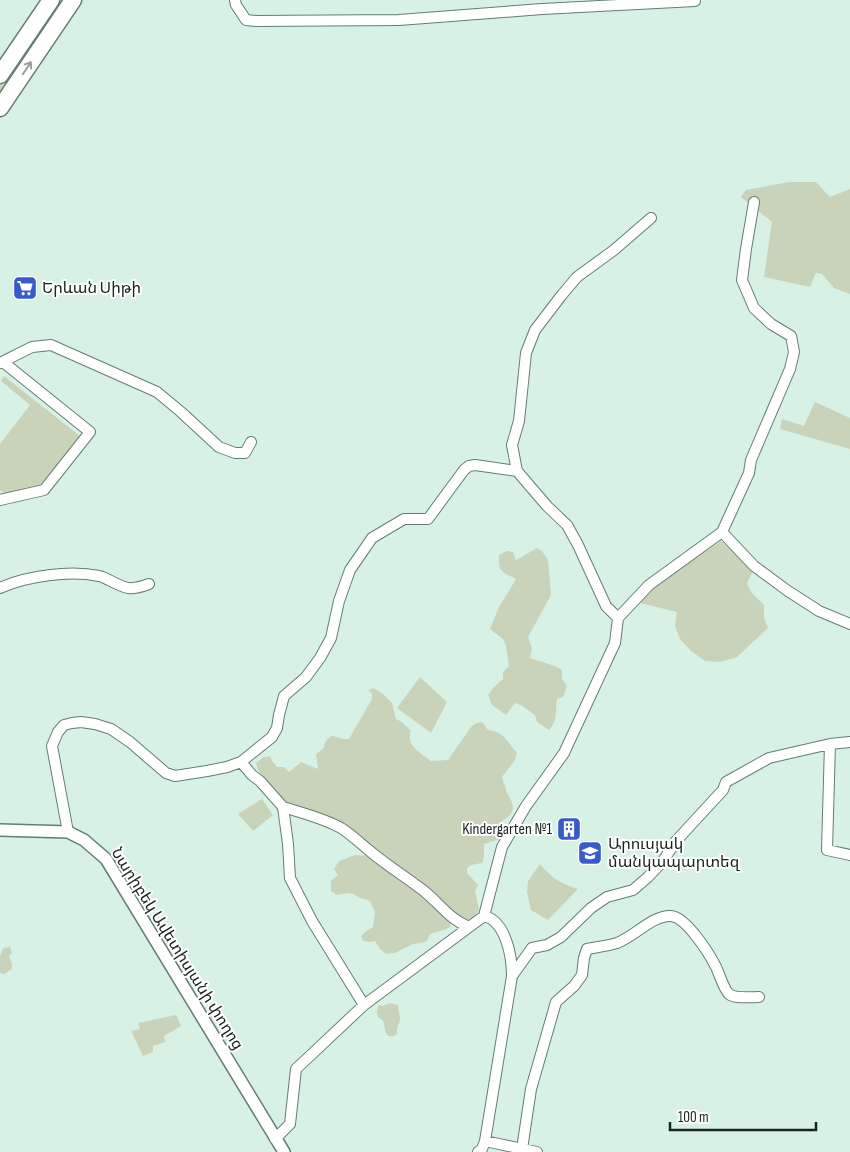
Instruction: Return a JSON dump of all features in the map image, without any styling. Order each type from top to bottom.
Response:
[{"type":"highway","points":[[0,75],[51,0]]},
{"type":"highway","points":[[0,108],[73,0]]},
{"type":"street","points":[[235,0],[236,5],[246,20],[256,21],[400,20],[695,1]]},
{"type":"street","points":[[275,1138],[290,1124],[296,1069],[364,1005],[484,916],[502,847],[526,806],[564,753],[615,643],[618,618],[649,585],[722,532],[749,473],[751,460],[790,369],[794,352],[791,336],[771,324],[754,308],[742,280],[754,202]]},
{"type":"street","points":[[618,618],[606,606],[567,525],[547,506],[517,471],[512,446],[519,421],[526,353],[535,330],[577,277],[614,250],[651,218]]},
{"type":"street","points":[[0,500],[44,490],[90,432],[1,362],[32,347],[51,345],[157,392],[220,447],[235,453],[245,453],[251,442]]},
{"type":"street","points":[[68,832],[52,746],[58,732],[64,725],[81,722],[111,729],[130,742],[166,773],[175,776],[227,767],[241,762],[272,737],[277,728],[284,696],[306,677],[320,658],[331,638],[339,601],[350,570],[372,538],[404,519],[428,519],[464,470],[469,466],[475,465],[517,471]]},
{"type":"street","points":[[722,532],[754,566],[788,591],[819,611],[850,624]]},
{"type":"street","points":[[0,588],[11,583],[40,576],[71,574],[100,576],[128,589],[139,588],[149,584]]},
{"type":"street","points":[[512,976],[532,948],[547,945],[561,937],[591,908],[607,897],[633,890],[648,877],[663,861],[676,841],[723,790],[726,782],[769,758],[830,744],[850,742]]},
{"type":"street","points":[[830,744],[827,850],[850,855]]},
{"type":"street","points":[[241,762],[283,807],[318,818],[354,836],[371,852],[425,892],[460,924],[469,927]]},
{"type":"street","points":[[283,807],[290,878],[312,921],[364,1005]]},
{"type":"street","name":"Նարիբեկ Ավետիսյանի փողոց","points":[[0,830],[68,832],[84,840],[106,859],[284,1152]]},
{"type":"street","points":[[478,1152],[482,1149],[485,1140],[512,976],[512,963],[508,945],[502,932],[490,917],[484,916]]},
{"type":"street","points":[[522,1149],[531,1089],[556,1002],[574,986],[582,975],[587,949],[617,942],[632,935],[658,918],[672,916],[680,919],[690,928],[715,965],[729,994],[735,997],[759,998]]},
{"type":"street","points":[[485,1140],[537,1152]]},
{"type":"green space","points":[[58,0],[67,0],[0,98],[0,86]]},
{"type":"green space","points":[[789,182],[816,182],[830,197],[850,189],[850,294],[834,288],[822,274],[816,273],[810,287],[764,277],[772,222],[741,197],[746,190]]},
{"type":"green space","points":[[4,376],[80,436],[37,489],[7,495],[0,490],[0,444],[30,405],[1,381]]},
{"type":"green space","points":[[815,402],[850,418],[850,449],[780,429],[782,419],[804,426]]},
{"type":"green space","points":[[721,541],[740,556],[753,571],[747,583],[751,592],[764,605],[764,618],[768,628],[737,657],[720,662],[705,661],[691,651],[680,639],[675,626],[677,612],[640,603],[642,597],[663,579]]},
{"type":"green space","points":[[537,548],[542,551],[548,560],[551,595],[528,637],[532,648],[530,658],[562,670],[562,679],[567,686],[563,697],[557,699],[555,719],[549,730],[537,722],[535,715],[518,704],[515,703],[506,715],[492,705],[488,695],[503,679],[503,672],[509,666],[503,639],[490,629],[499,607],[516,579],[502,571],[499,565],[499,555],[507,551],[513,552],[516,560]]},
{"type":"green space","points":[[420,677],[447,702],[431,733],[397,708]]},
{"type":"green space","points":[[373,688],[382,693],[392,703],[396,719],[411,731],[410,740],[412,745],[431,761],[448,760],[471,727],[476,723],[482,722],[488,730],[502,735],[517,753],[515,760],[502,777],[513,809],[510,815],[500,823],[503,833],[502,838],[484,844],[482,863],[471,865],[467,868],[467,873],[478,885],[475,891],[479,909],[475,917],[466,921],[451,922],[450,927],[430,934],[425,942],[413,944],[395,953],[386,954],[375,941],[363,941],[361,937],[373,927],[375,912],[370,901],[354,894],[337,895],[331,891],[331,881],[338,875],[334,869],[339,861],[355,855],[369,856],[358,836],[316,814],[282,801],[258,770],[256,763],[264,757],[270,756],[277,767],[284,767],[289,772],[301,762],[318,769],[316,754],[324,748],[325,742],[331,736],[349,739],[372,699],[372,694],[368,690]]},
{"type":"green space","points":[[262,799],[273,815],[253,831],[238,814]]},
{"type":"green space","points":[[540,864],[557,880],[578,889],[548,920],[531,910],[527,892],[528,881]]},
{"type":"green space","points":[[10,947],[12,953],[9,956],[12,969],[4,974],[0,973],[0,956],[3,948]]},
{"type":"green space","points":[[390,1003],[398,1005],[400,1016],[397,1034],[393,1036],[388,1036],[383,1020],[377,1014],[379,1005],[383,1006]]},
{"type":"green space","points":[[176,1015],[181,1026],[164,1036],[165,1042],[153,1046],[153,1052],[143,1056],[131,1031],[140,1029],[138,1023]]},
{"type":"place","name":"Երևան Սիթի","points":[[25,288]]},
{"type":"place","name":"Kindergarten №1","points":[[569,829]]},
{"type":"place","name":"Արուսյակ մանկապարտեզ","points":[[590,853]]}]
